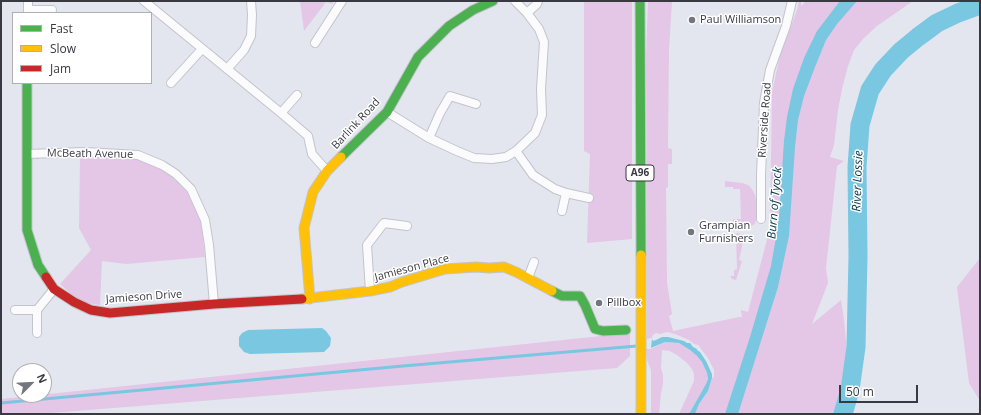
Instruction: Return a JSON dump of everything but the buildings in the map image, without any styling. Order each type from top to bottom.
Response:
[{"type":"main road","name":"Barlink Road","points":[[310,299],[304,228],[314,192],[327,171],[387,112],[418,57],[449,26],[473,10],[493,1]]},
{"type":"main road","name":"A96","points":[[640,1],[641,414]]},
{"type":"main road","name":"Jamieson Drive","points":[[28,84],[27,230],[38,265],[54,289],[74,302],[91,310],[110,313],[214,304],[310,299]]},
{"type":"main road","name":"Jamieson Place","points":[[310,299],[390,287],[445,269],[504,267],[562,296],[580,296],[595,330],[626,330]]},
{"type":"street","points":[[28,1],[28,11],[52,10]]},
{"type":"street","points":[[144,1],[308,136],[312,154],[327,171]]},
{"type":"street","points":[[227,69],[244,50],[251,36],[252,14],[250,1]]},
{"type":"street","points":[[315,43],[342,1]]},
{"type":"street","points":[[387,112],[429,138],[457,152],[474,158],[492,159],[506,157],[516,151],[535,133],[542,115],[541,89],[544,42],[539,29],[527,13],[514,1]]},
{"type":"street","points":[[527,13],[537,4],[538,1]]},
{"type":"street","name":"Riverside Road","points":[[761,219],[763,120],[766,91],[770,70],[786,26],[792,1]]},
{"type":"street","points":[[171,83],[202,49]]},
{"type":"street","points":[[281,113],[297,94]]},
{"type":"street","points":[[429,138],[440,113],[450,96],[476,104]]},
{"type":"street","points":[[516,151],[533,175],[554,189],[589,198]]},
{"type":"street","name":"McBeath Avenue","points":[[27,154],[86,152],[138,155],[162,164],[176,174],[191,189],[205,220],[209,245],[214,304]]},
{"type":"street","points":[[562,211],[566,193]]},
{"type":"street","points":[[370,291],[367,245],[384,223],[407,226]]},
{"type":"street","points":[[528,278],[534,262]]},
{"type":"street","points":[[37,333],[37,310],[54,289]]},
{"type":"street","points":[[14,310],[37,310]]},
{"type":"shaded area","points":[[300,1],[334,1],[332,4],[326,2],[304,31]]},
{"type":"shaded area","points":[[584,1],[632,1],[632,239],[587,243],[590,154],[584,151]]},
{"type":"shaded area","points":[[648,1],[672,1],[669,50],[668,148],[672,149],[672,164],[668,164],[668,187],[666,188],[667,283],[672,314],[669,316],[673,331],[742,317],[741,310],[748,312],[770,228],[772,92],[780,56],[799,1],[801,1],[801,6],[806,1],[913,1],[877,26],[854,50],[848,66],[838,110],[834,145],[830,157],[844,161],[837,166],[826,268],[828,283],[812,324],[841,300],[848,363],[837,414],[695,414],[699,404],[708,391],[712,378],[714,377],[714,370],[708,358],[698,345],[675,334],[667,332],[660,334],[656,333],[651,339],[647,339],[646,57]]},
{"type":"shaded area","points":[[100,157],[142,160],[172,177],[187,192],[194,205],[201,222],[205,257],[126,264],[102,261],[100,305],[87,303],[71,294],[60,284],[91,250],[79,228],[80,158]]},
{"type":"shaded area","points":[[725,181],[742,183],[748,185],[752,189],[756,200],[755,224],[751,226],[733,222],[733,219],[741,219],[740,189],[725,187]]},
{"type":"shaded area","points":[[737,233],[752,237],[751,243],[743,242],[739,260],[742,261],[736,280],[732,279],[730,276],[734,276],[734,270],[737,269],[736,237],[734,236]]},
{"type":"shaded area","points":[[980,258],[980,401],[969,383],[957,287]]},
{"type":"shaded area","points":[[630,333],[630,356],[617,368],[38,414],[2,414],[1,399],[12,398],[12,403],[52,403],[52,394]]},
{"type":"shaded area","points":[[665,342],[679,343],[690,350],[702,362],[707,373],[708,379],[706,384],[689,414],[679,414],[694,381],[692,369],[677,355],[670,351],[662,350],[661,368],[663,384],[659,414],[651,414],[651,370],[647,360],[646,349],[651,349]]},
{"type":"water","points":[[840,1],[857,1],[837,24],[826,40],[804,96],[798,120],[795,147],[789,236],[778,287],[738,414],[725,414],[771,266],[779,217],[784,141],[793,89],[804,58],[817,31]]},
{"type":"water","points":[[322,328],[331,338],[330,346],[324,352],[250,354],[244,352],[239,346],[239,337],[242,333],[248,330]]},
{"type":"water","points":[[662,337],[668,337],[690,343],[700,352],[712,374],[708,391],[699,404],[695,414],[689,414],[706,384],[708,379],[707,373],[702,362],[697,356],[679,343],[665,342],[651,348],[652,339],[653,341]]},
{"type":"waterway","name":"River Lossie","points":[[843,414],[850,390],[856,347],[858,256],[857,167],[860,125],[870,90],[883,70],[901,51],[918,37],[937,23],[980,5]]},
{"type":"waterway","points":[[1,403],[637,346]]},
{"type":"traffic: fast","points":[[341,157],[387,112],[418,57],[449,26],[473,10],[493,1]]},
{"type":"traffic: fast","points":[[640,1],[641,255]]},
{"type":"traffic: fast","points":[[27,84],[27,230],[38,265],[46,277]]},
{"type":"traffic: fast","points":[[552,291],[562,296],[580,296],[595,329],[603,331],[626,330]]},
{"type":"traffic: slow","points":[[310,299],[304,228],[313,192],[327,171],[341,157]]},
{"type":"traffic: slow","points":[[641,255],[641,414]]},
{"type":"traffic: slow","points":[[302,299],[370,291],[390,287],[445,269],[476,267],[504,267],[552,291]]},
{"type":"traffic: jam","points":[[46,277],[54,289],[74,302],[91,310],[110,313],[214,304],[302,299]]},
{"type":"place","name":"Paul Williamson","points":[[692,20]]},
{"type":"place","name":"Grampian Furnishers","points":[[691,232]]},
{"type":"place","name":"Pillbox","points":[[599,303]]},
{"type":"water label","name":"Burn of Tyock","points":[[775,203]]}]
